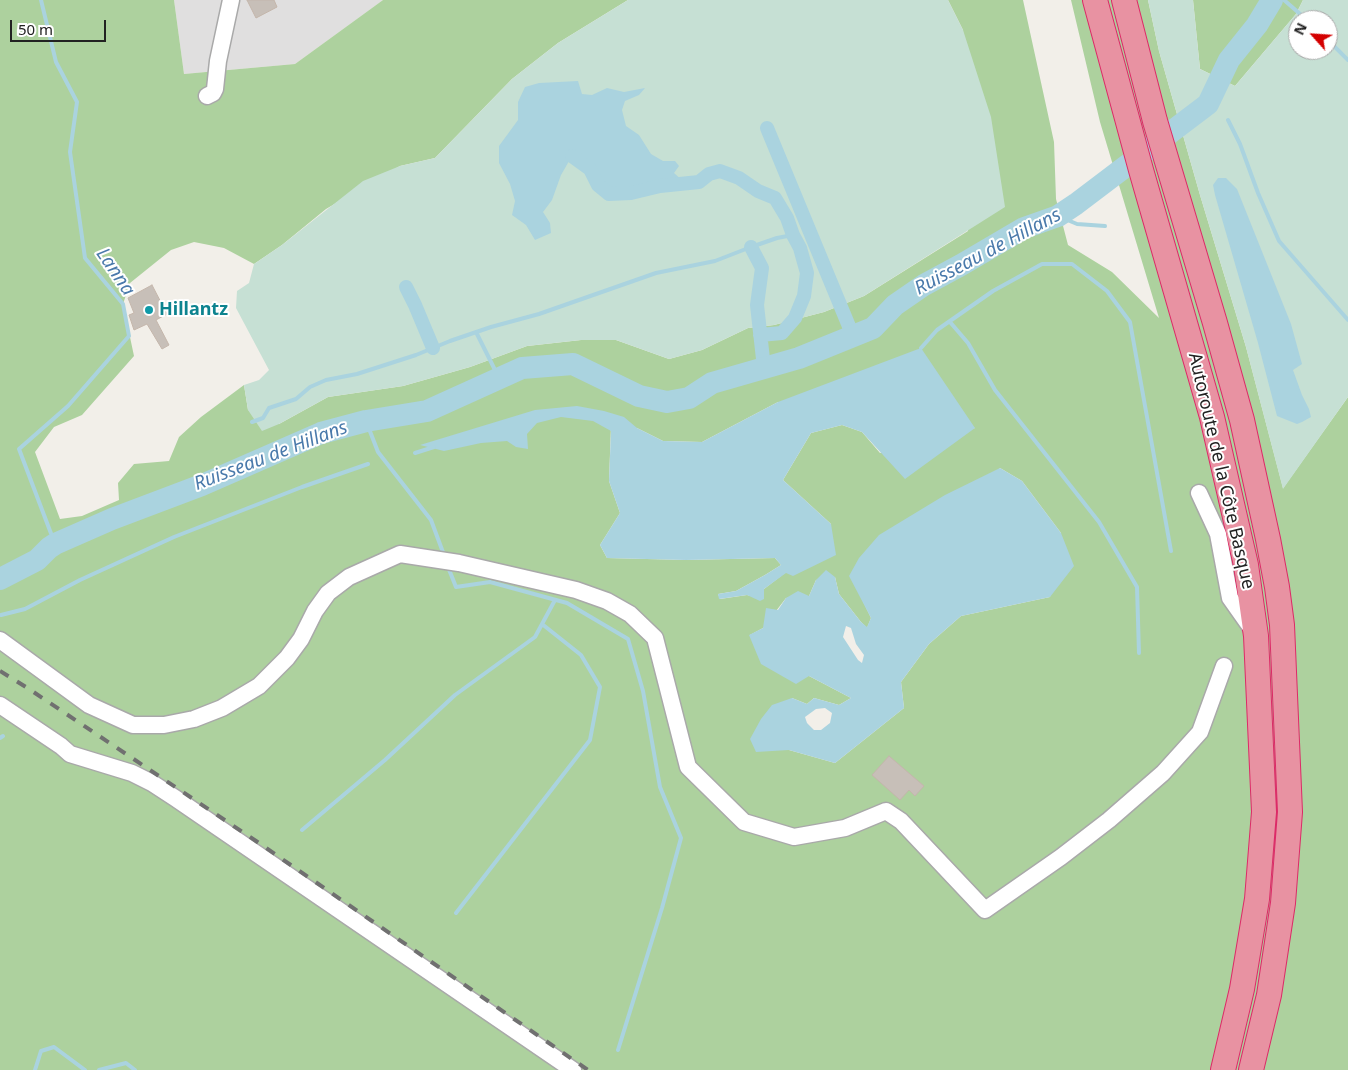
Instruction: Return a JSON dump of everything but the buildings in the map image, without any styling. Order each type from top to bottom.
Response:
[{"type":"highway","name":"Autoroute de la Côte Basque","points":[[1096,0],[1132,138],[1212,417],[1246,565],[1256,636],[1264,812],[1257,899],[1244,980],[1223,1070]]},
{"type":"highway","name":"Autoroute de la Côte Basque","points":[[1124,0],[1164,154],[1242,420],[1268,539],[1282,625],[1290,812],[1283,903],[1269,995],[1251,1070]]},
{"type":"street","points":[[207,96],[215,89],[218,61],[231,0]]},
{"type":"street","points":[[1199,493],[1218,534],[1230,598],[1256,636]]},
{"type":"street","points":[[0,640],[88,706],[133,725],[164,725],[194,719],[222,708],[259,686],[287,658],[301,639],[315,611],[328,593],[349,577],[374,564],[400,554],[459,563],[576,590],[607,601],[630,614],[655,638],[688,768],[744,822],[794,837],[845,828],[886,810],[900,821],[985,910],[1061,857],[1109,820],[1163,773],[1200,732],[1224,666]]},
{"type":"street","points":[[0,705],[70,754],[132,773],[168,793],[481,1005],[573,1070]]},
{"type":"shaded area","points":[[174,0],[383,0],[295,64],[184,74]]},
{"type":"green space","points":[[0,0],[174,0],[184,74],[295,64],[383,0],[628,0],[558,43],[512,79],[435,158],[400,166],[326,209],[282,245],[254,264],[224,248],[194,242],[171,250],[130,283],[123,304],[134,356],[82,415],[54,427],[35,452],[60,519],[82,516],[119,500],[118,483],[134,464],[169,461],[179,437],[201,417],[244,385],[248,410],[279,424],[328,397],[403,386],[470,367],[527,346],[581,340],[616,340],[669,359],[702,350],[748,328],[774,325],[824,312],[864,296],[968,231],[963,30],[948,0],[1023,0],[1054,142],[1056,199],[1068,245],[1112,272],[1159,318],[1100,122],[1071,0],[1148,0],[1159,51],[1246,347],[1283,488],[1348,397],[1348,1070],[0,1070]],"holes":[[[778,402],[975,428],[880,453],[862,432],[842,425],[811,433],[783,480],[831,524],[786,572],[764,589],[764,599],[747,595],[720,599],[718,594],[736,591],[781,565],[775,558],[686,560],[607,558],[600,545],[620,513],[609,481],[611,426],[637,428],[663,441],[702,442]],[[1000,468],[1022,481],[1061,533],[1050,597],[961,616],[929,644],[901,682],[904,708],[835,763],[789,750],[792,698],[807,704],[814,698],[839,705],[851,698],[809,676],[750,635],[763,628],[786,598],[809,596],[816,580],[835,577],[839,594],[867,628],[871,618],[861,597]]]},
{"type":"green space","points":[[628,0],[948,0],[963,30],[991,117],[1005,207],[864,296],[824,312],[774,325],[748,328],[702,350],[669,359],[616,340],[581,340],[527,346],[470,367],[403,386],[328,397],[279,424],[262,431],[248,410],[244,385],[259,380],[269,370],[236,308],[237,291],[249,283],[254,264],[282,245],[363,181],[400,166],[435,158],[512,79],[558,43]]},
{"type":"green space","points":[[1148,0],[1193,0],[1200,69],[1235,86],[1288,23],[1288,60],[1338,60],[1338,10],[1298,10],[1303,0],[1348,0],[1348,397],[1283,489],[1246,347],[1159,51]]},
{"type":"green space","points":[[1193,0],[1303,0],[1298,10],[1288,10],[1288,23],[1235,86],[1200,69]]},
{"type":"water","points":[[578,81],[582,94],[592,95],[607,88],[624,92],[645,88],[639,95],[625,101],[622,110],[626,126],[639,135],[651,154],[663,161],[675,161],[679,166],[674,173],[684,182],[631,193],[609,194],[598,185],[590,169],[572,156],[561,175],[552,200],[543,212],[550,223],[551,233],[535,240],[526,225],[512,215],[515,201],[510,184],[499,163],[499,146],[518,120],[518,102],[525,87],[539,83]]},
{"type":"water","points":[[1218,178],[1226,178],[1237,189],[1291,324],[1302,364],[1293,370],[1311,417],[1297,424],[1277,416],[1215,195],[1213,185]]},
{"type":"water","points":[[921,348],[975,428],[905,479],[862,432],[842,425],[811,433],[783,480],[831,524],[836,555],[793,576],[786,573],[764,589],[764,599],[760,601],[747,595],[719,599],[718,594],[736,591],[781,565],[775,558],[686,560],[607,558],[600,545],[620,513],[609,481],[611,431],[593,421],[561,417],[537,423],[527,434],[528,449],[516,447],[507,441],[481,443],[444,451],[420,445],[535,410],[577,406],[624,417],[637,428],[663,441],[702,442],[778,402]]},
{"type":"water","points":[[1000,468],[1022,481],[1061,533],[1074,566],[1050,597],[961,616],[929,644],[901,682],[904,708],[835,763],[789,750],[756,752],[750,739],[761,719],[772,705],[792,698],[807,704],[814,698],[839,705],[851,698],[809,676],[796,684],[761,664],[749,635],[763,628],[766,608],[778,610],[786,598],[798,591],[809,596],[816,580],[826,570],[835,577],[839,594],[867,627],[871,618],[849,576],[859,558],[879,535],[945,495]],"holes":[[[846,626],[851,628],[856,644],[864,655],[862,663],[843,637]],[[825,708],[832,713],[830,723],[821,730],[814,730],[807,723],[805,717],[816,709]]]},
{"type":"waterway","name":"Lanna","points":[[41,0],[56,62],[77,102],[70,152],[85,258],[123,304],[129,336],[68,406],[19,449],[55,544]]},
{"type":"waterway","name":"Ruisseau de Hillans","points":[[0,579],[37,560],[55,544],[112,519],[202,485],[321,433],[366,421],[427,411],[522,368],[573,364],[639,396],[667,402],[689,398],[712,383],[799,358],[873,328],[895,305],[924,285],[1024,228],[1058,216],[1076,204],[1208,104],[1229,60],[1257,25],[1272,0]]},
{"type":"waterway","points":[[1284,0],[1296,10]]},
{"type":"waterway","points":[[1338,50],[1348,60]]},
{"type":"waterway","points":[[1228,120],[1240,144],[1258,193],[1279,241],[1348,320]]},
{"type":"waterway","points":[[767,128],[853,336]]},
{"type":"waterway","points":[[572,156],[590,169],[598,185],[609,194],[631,193],[660,186],[699,182],[709,174],[720,171],[739,178],[758,191],[775,198],[787,218],[800,248],[807,273],[804,296],[795,318],[782,333],[760,335]]},
{"type":"waterway","points":[[1058,216],[1077,224],[1105,226]]},
{"type":"waterway","points":[[252,422],[263,418],[269,408],[296,399],[310,387],[326,380],[357,374],[416,355],[450,341],[539,314],[656,273],[715,261],[777,238],[793,235]]},
{"type":"waterway","points":[[751,247],[762,268],[757,305],[764,368]]},
{"type":"waterway","points":[[921,348],[937,330],[993,291],[1042,264],[1072,264],[1107,291],[1130,322],[1171,551]]},
{"type":"waterway","points":[[406,287],[433,348]]},
{"type":"waterway","points":[[950,322],[968,343],[995,390],[1099,522],[1137,587],[1139,653]]},
{"type":"waterway","points":[[476,332],[499,378]]},
{"type":"waterway","points":[[366,421],[378,452],[431,520],[444,555]]},
{"type":"waterway","points":[[415,453],[434,447]]},
{"type":"waterway","points":[[1,615],[25,609],[80,580],[174,537],[302,487],[368,464]]},
{"type":"waterway","points":[[448,567],[456,587],[490,582],[567,603],[628,639],[643,691],[660,787],[681,838],[662,908],[618,1050]]},
{"type":"waterway","points":[[302,830],[385,760],[455,695],[535,637],[555,600]]},
{"type":"waterway","points":[[456,913],[590,740],[600,687],[581,655],[542,624]]},
{"type":"waterway","points":[[35,1070],[41,1051],[54,1047],[85,1070]]},
{"type":"waterway","points":[[99,1070],[126,1063],[135,1070]]},
{"type":"railway","points":[[0,671],[256,841],[588,1070]]},
{"type":"place","name":"Hillantz","points":[[149,310]]}]
